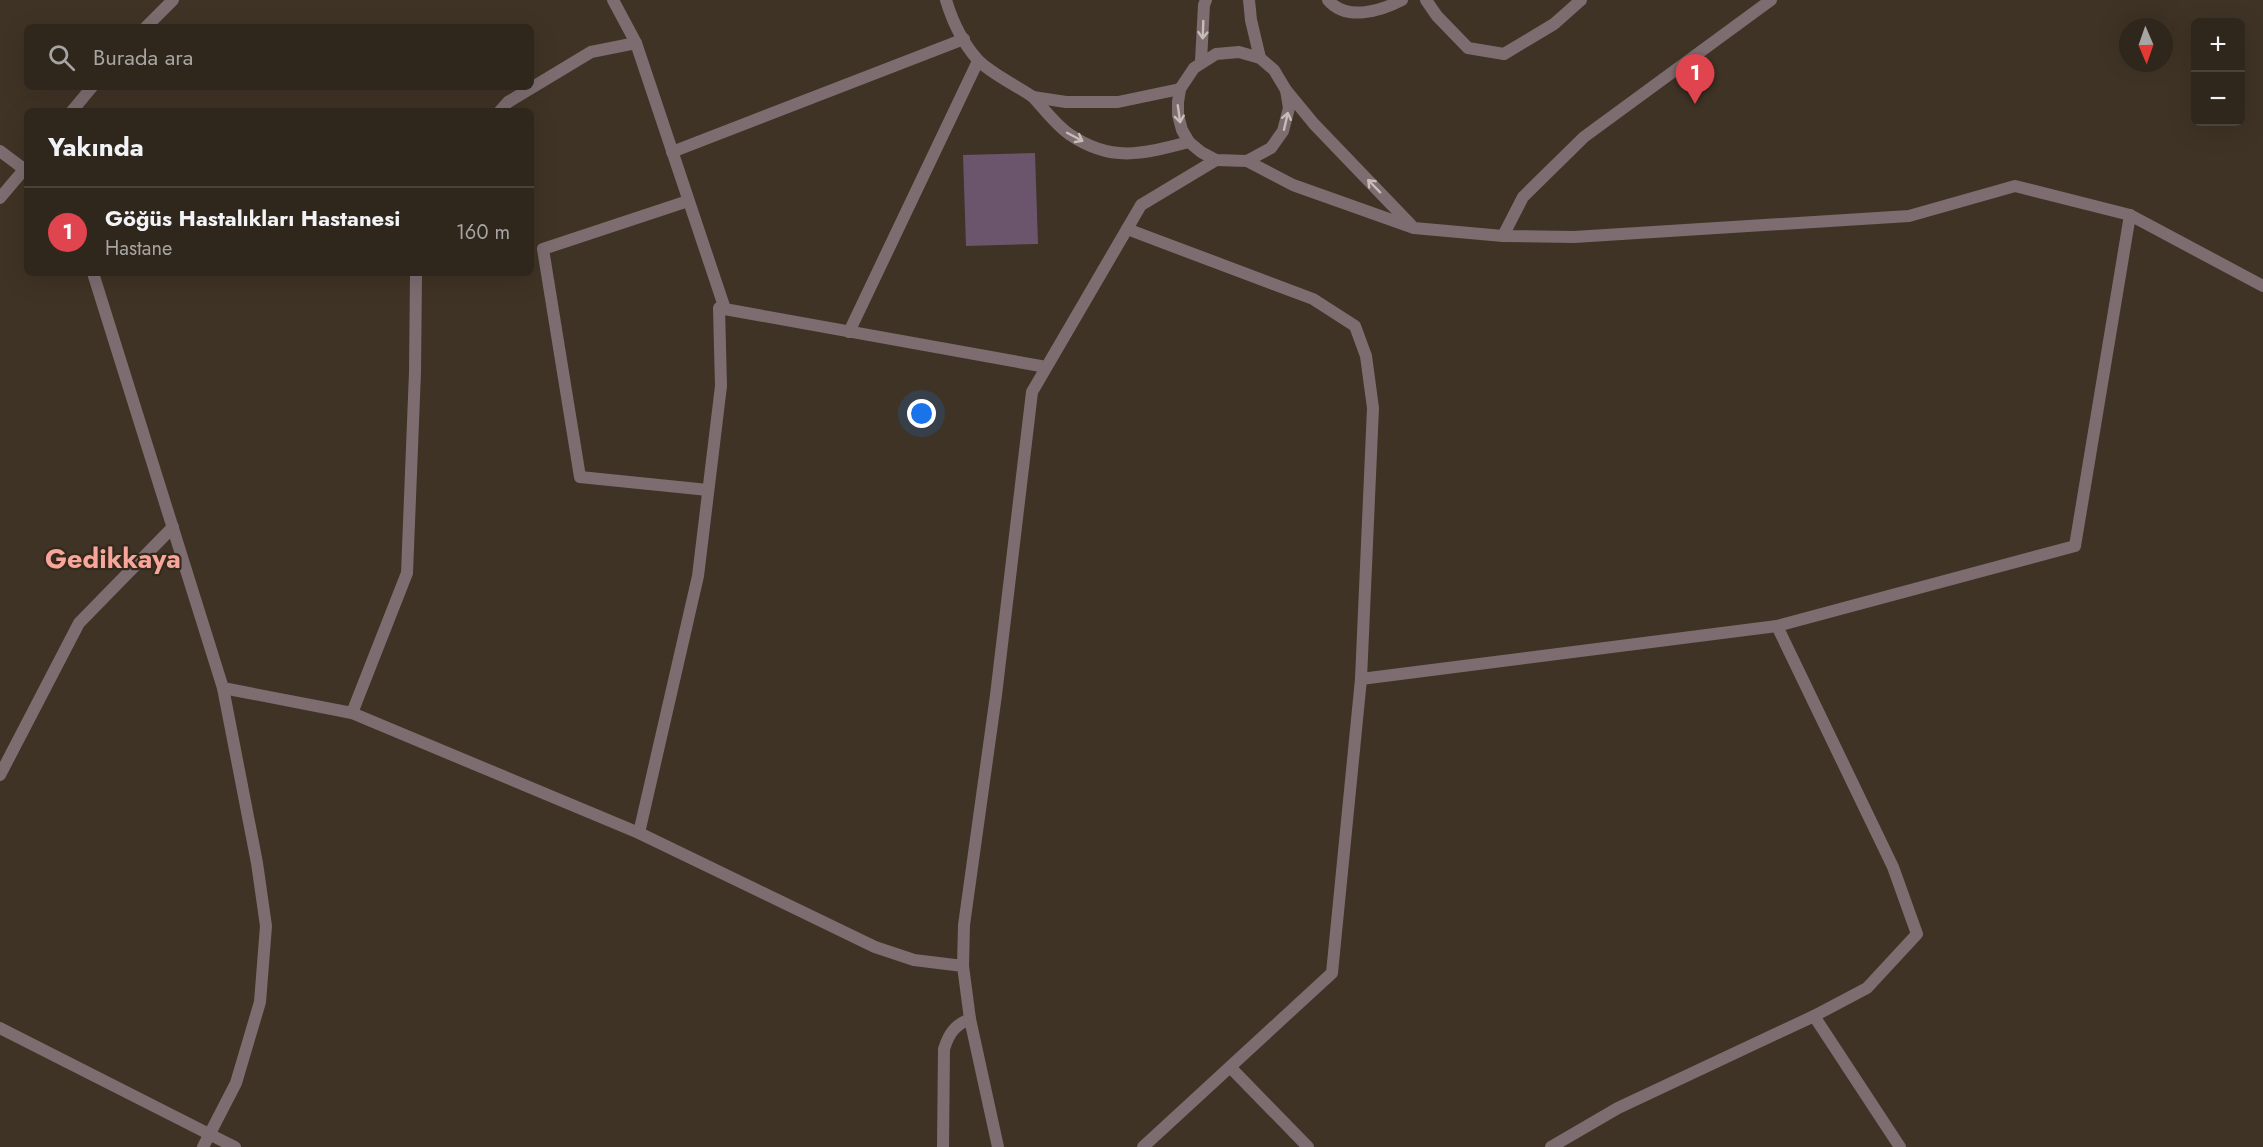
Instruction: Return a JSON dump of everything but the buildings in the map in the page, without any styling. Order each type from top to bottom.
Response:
[{"type":"street","points":[[149,24],[173,0]]},
{"type":"street","points":[[613,0],[636,43],[725,309]]},
{"type":"street","points":[[946,0],[964,39],[978,61],[1033,97],[1068,134],[1108,153],[1142,154],[1189,142]]},
{"type":"street","points":[[1201,61],[1203,5],[1206,0]]},
{"type":"street","points":[[1249,0],[1260,58]]},
{"type":"street","points":[[1328,0],[1335,9],[1360,14],[1402,0]]},
{"type":"street","points":[[1425,0],[1468,48],[1504,54],[1554,24],[1581,0]]},
{"type":"street","points":[[1503,236],[1523,197],[1584,137],[1770,0]]},
{"type":"street","points":[[672,152],[964,39]]},
{"type":"street","points":[[534,86],[591,52],[636,43]]},
{"type":"street","points":[[1414,228],[1314,124],[1286,90],[1274,70],[1260,58],[1239,52],[1216,54],[1201,61],[1180,89],[1178,115],[1182,130],[1189,142],[1201,152],[1216,160],[1247,161],[1293,185],[1414,228],[1503,236],[1574,237],[1909,216],[2015,186],[2130,215],[2263,286]]},
{"type":"street","points":[[849,332],[978,61]]},
{"type":"street","points":[[1033,97],[1066,102],[1118,102],[1180,89]]},
{"type":"street","points":[[74,108],[90,90]]},
{"type":"street","points":[[503,108],[528,90]]},
{"type":"street","points":[[1247,161],[1271,148],[1283,131],[1289,108],[1286,90]]},
{"type":"street","points":[[0,151],[24,166]]},
{"type":"street","points":[[998,1147],[970,1018],[963,966],[964,925],[996,695],[1032,392],[1141,205],[1216,160]]},
{"type":"street","points":[[0,198],[24,169]]},
{"type":"street","points":[[688,201],[543,249],[580,477],[708,490]]},
{"type":"street","points":[[1361,679],[1777,626],[2075,546],[2130,215]]},
{"type":"street","points":[[1127,229],[1313,299],[1355,326],[1366,356],[1373,408],[1361,679],[1332,973],[1143,1147]]},
{"type":"street","points":[[94,276],[223,688],[257,862],[266,927],[260,1002],[236,1083],[203,1147]]},
{"type":"street","points":[[351,713],[407,573],[415,372],[416,276]]},
{"type":"street","points":[[639,832],[698,576],[721,386],[719,308],[1046,367]]},
{"type":"street","points":[[0,775],[79,623],[174,527]]},
{"type":"street","points":[[1551,1147],[1618,1108],[1814,1016],[1867,988],[1917,934],[1893,867],[1777,626]]},
{"type":"street","points":[[223,688],[351,713],[639,832],[875,947],[914,960],[963,966]]},
{"type":"street","points":[[1814,1016],[1900,1147]]},
{"type":"street","points":[[943,1147],[944,1049],[949,1034],[958,1024],[970,1018]]},
{"type":"street","points":[[0,1028],[236,1147]]},
{"type":"street","points":[[1230,1067],[1308,1147]]},
{"type":"place","name":"Göğüs Hastalıkları Hastanesi","points":[[1695,104]]},
{"type":"district","name":"Gedikkaya","points":[[113,559]]}]
